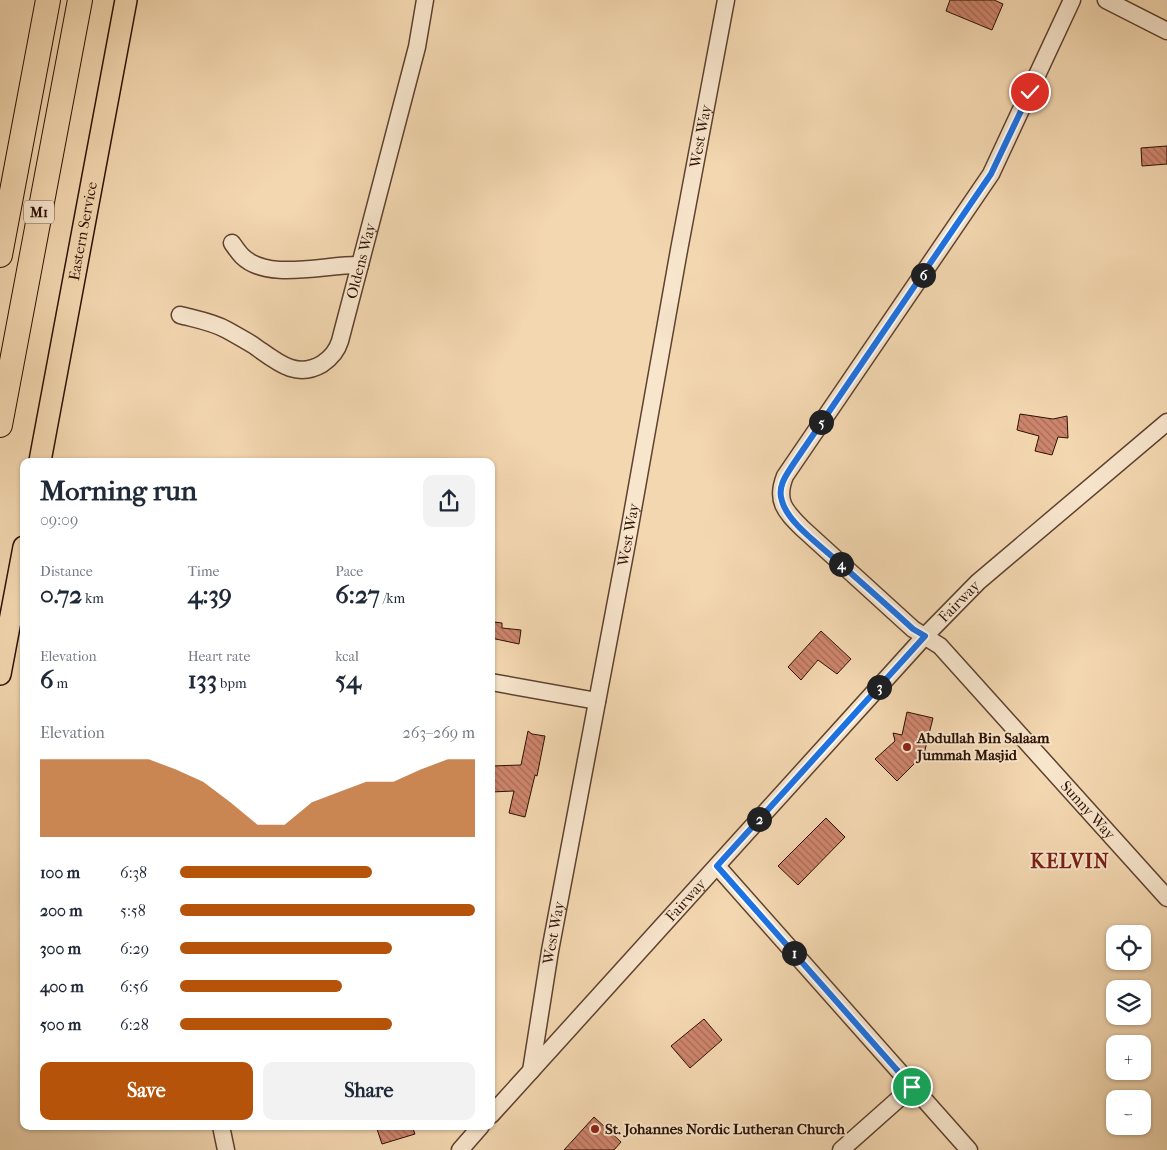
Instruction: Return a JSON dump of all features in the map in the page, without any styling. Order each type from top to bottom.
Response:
[{"type":"highway","name":"M1","points":[[0,255],[48,0]]},
{"type":"highway","name":"M1","points":[[0,425],[80,0]]},
{"type":"main road","name":"Eastern Service","points":[[41,458],[126,0]]},
{"type":"main road","points":[[0,674],[20,568]]},
{"type":"street","name":"Oldens Way","points":[[180,315],[225,329],[274,360],[294,369],[308,370],[326,361],[338,349],[417,47],[425,0]]},
{"type":"street","name":"West Way","points":[[531,1071],[550,951],[726,0]]},
{"type":"street","name":"Sunny Way","points":[[1072,0],[991,174],[785,476],[780,487],[781,500],[784,507],[802,528],[913,629],[940,646],[949,655],[1167,898]]},
{"type":"street","points":[[1106,0],[1167,31]]},
{"type":"street","points":[[232,243],[242,256],[254,264],[270,269],[288,270],[360,265]]},
{"type":"street","name":"Fairway","points":[[495,1111],[925,636],[978,582],[1164,431]]},
{"type":"street","points":[[495,683],[597,701]]},
{"type":"street","points":[[717,866],[970,1150]]},
{"type":"street","points":[[841,1150],[912,1087]]},
{"type":"street","points":[[222,1130],[226,1150]]},
{"type":"street","points":[[460,1150],[478,1130]]},
{"type":"building","points":[[950,0],[994,0],[1003,4],[992,30],[946,11]]},
{"type":"building","points":[[1167,146],[1167,164],[1142,166],[1141,148]]},
{"type":"building","points":[[1020,414],[1053,419],[1067,416],[1068,438],[1058,437],[1052,455],[1035,451],[1039,436],[1017,430]]},
{"type":"building","points":[[495,622],[502,623],[502,628],[521,630],[519,644],[495,639]]},
{"type":"building","points":[[821,631],[851,659],[837,674],[818,660],[801,680],[788,667]]},
{"type":"building","name":"Abdullah Bin Salaam Jummah Masjid","points":[[907,712],[933,718],[924,754],[897,781],[875,759],[895,741],[893,733],[902,735]]},
{"type":"building","points":[[528,731],[532,734],[545,736],[537,776],[535,775],[525,817],[509,813],[514,791],[495,792],[495,766],[521,765]]},
{"type":"building","points":[[826,818],[845,837],[798,885],[778,866]]},
{"type":"building","points":[[704,1019],[722,1040],[690,1068],[671,1046]]},
{"type":"building","name":"St. Johannes Nordic Lutheran Church","points":[[594,1117],[621,1142],[614,1150],[564,1150]]},
{"type":"building","points":[[377,1130],[414,1130],[415,1134],[382,1144]]},
{"type":"place","name":"Abdullah Bin Salaam Jummah Masjid","points":[[907,747]]},
{"type":"place","name":"St. Johannes Nordic Lutheran Church","points":[[595,1129]]},
{"type":"district","name":"KELVIN","points":[[1070,861]]},
{"type":"route","points":[[912,1087],[717,866],[925,636],[913,629],[790,516],[781,500],[780,487],[785,476],[991,174],[1030,92]]}]
